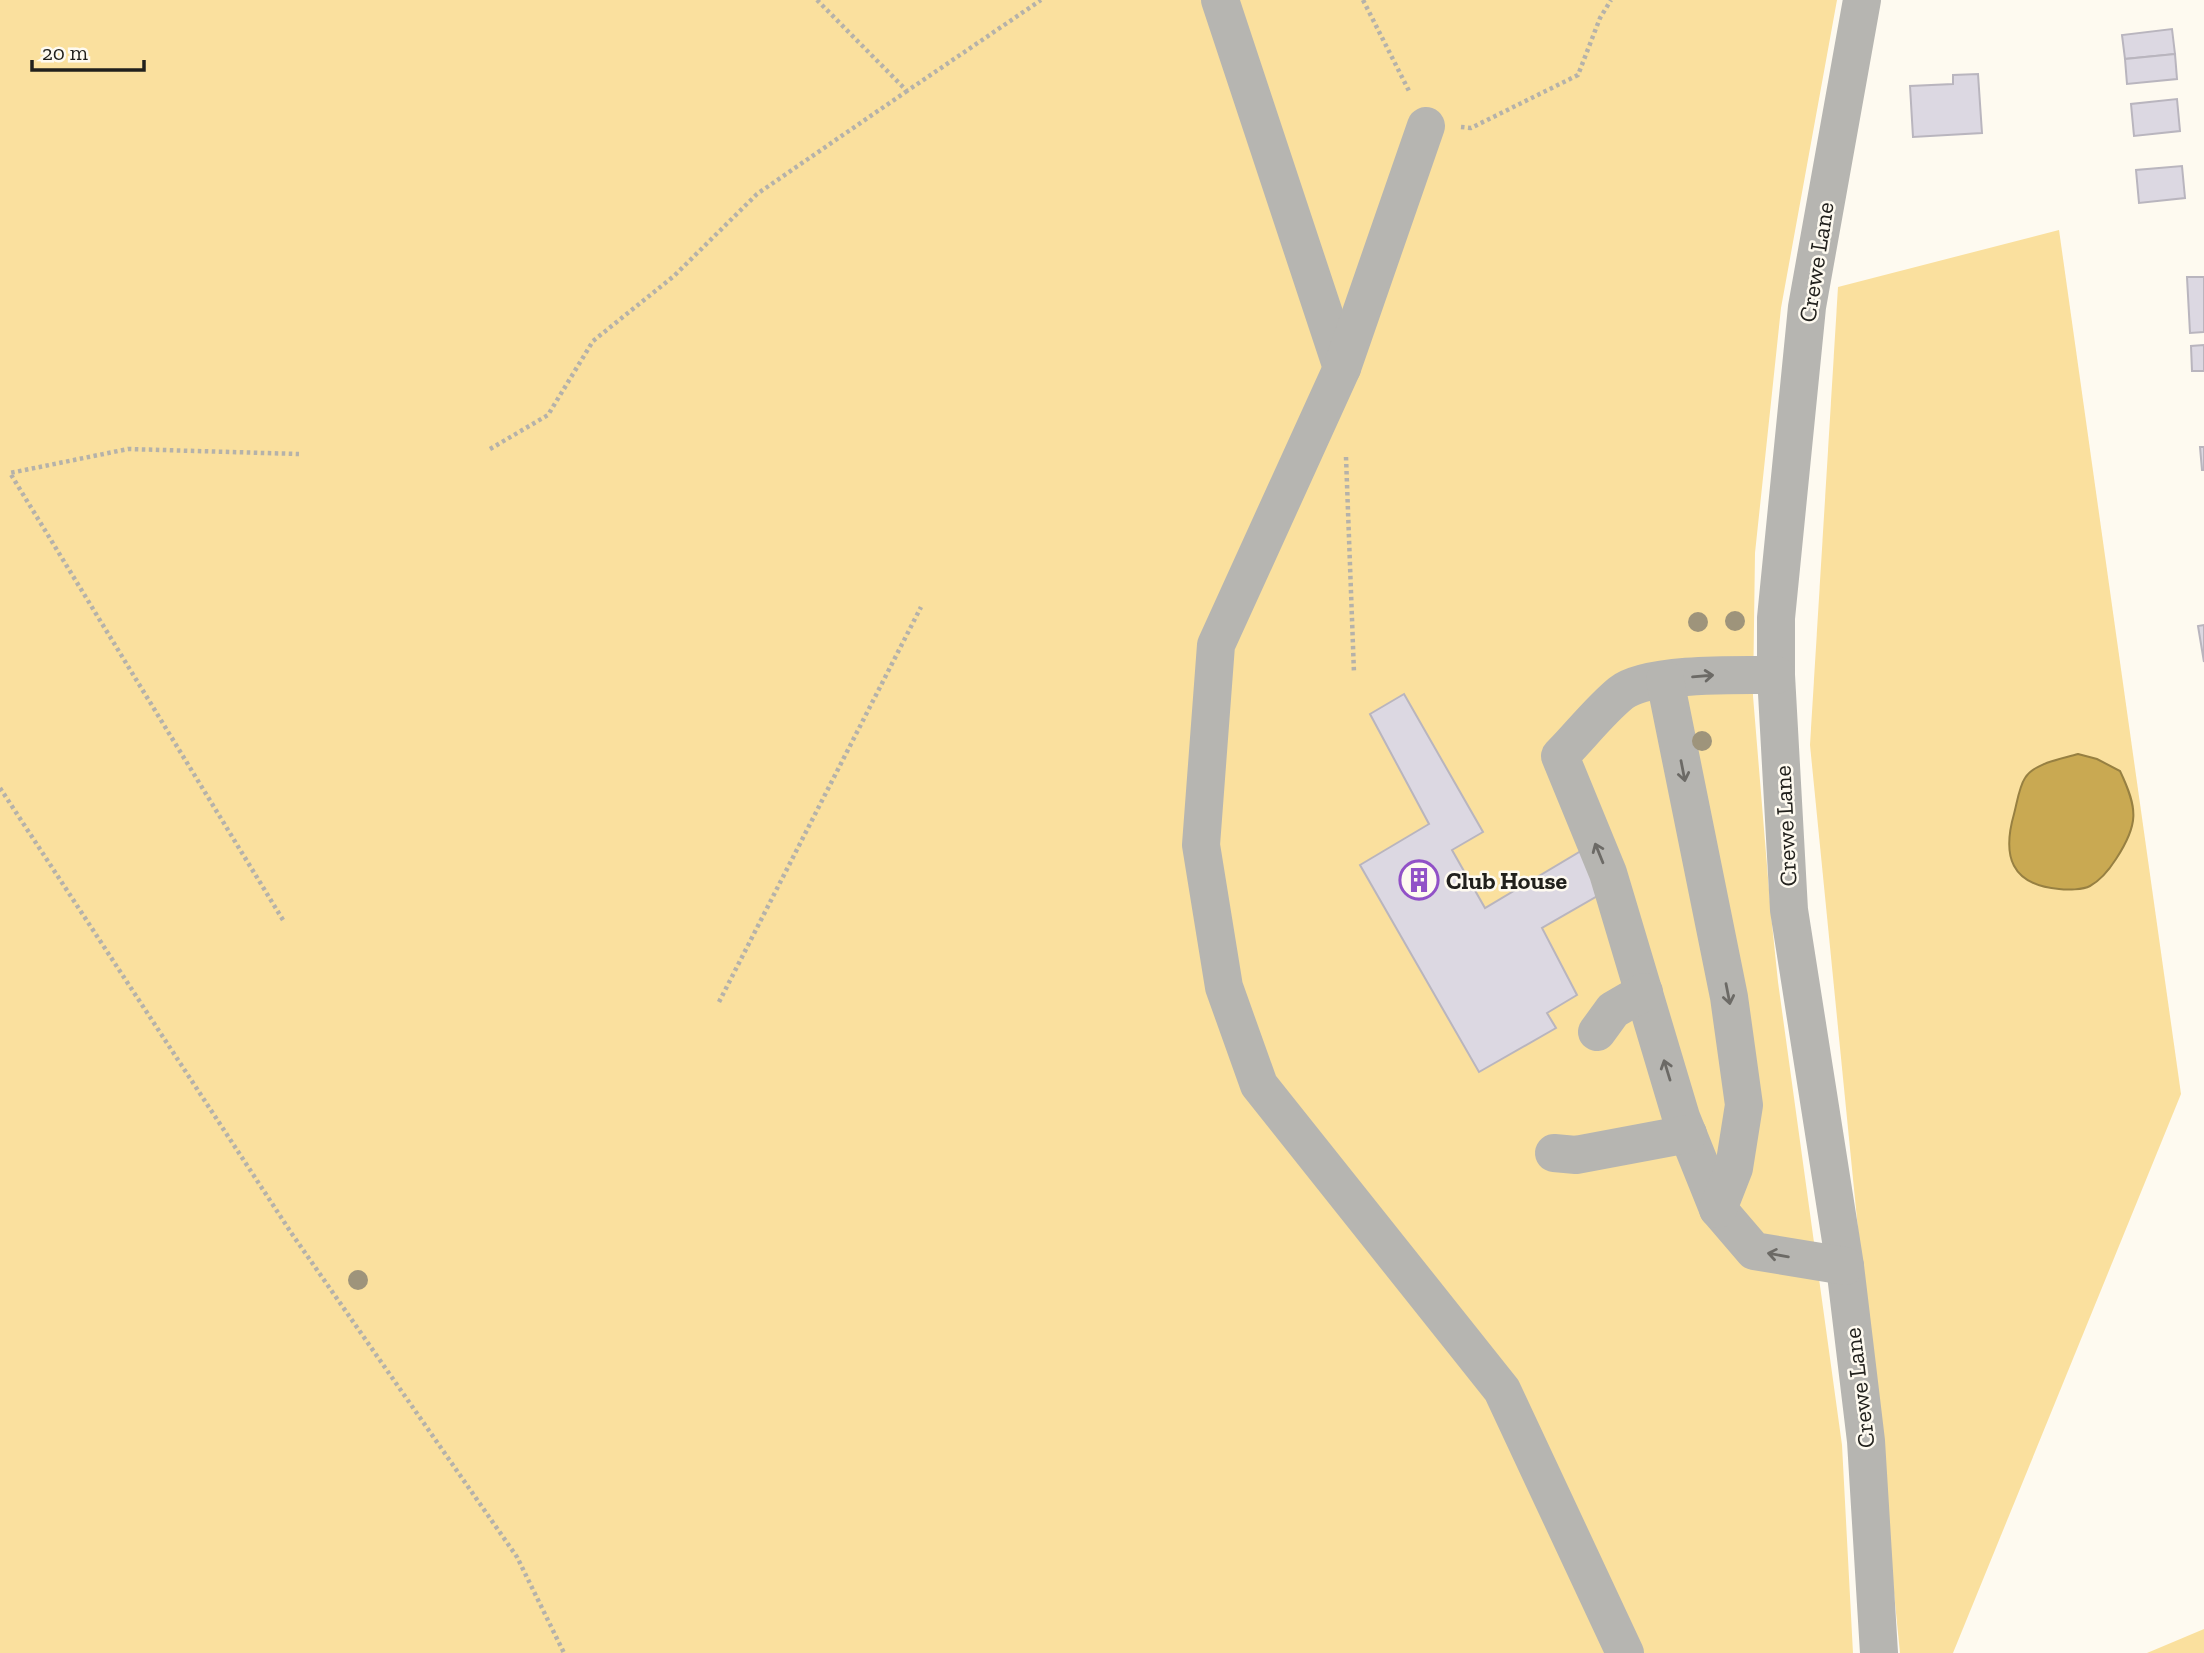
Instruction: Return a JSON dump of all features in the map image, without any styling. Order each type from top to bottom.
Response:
[{"type":"street","points":[[1220,0],[1342,368]]},
{"type":"street","name":"Crewe Lane","points":[[1861,0],[1807,307],[1776,618],[1776,675],[1789,910],[1845,1266],[1866,1441],[1879,1653]]},
{"type":"street","points":[[1426,125],[1342,368],[1216,645],[1201,845],[1224,987],[1259,1085],[1502,1390],[1625,1653]]},
{"type":"street","points":[[1776,675],[1705,674],[1635,685],[1621,692],[1560,756],[1608,873],[1688,1134],[1718,1209],[1754,1251],[1845,1266]]},
{"type":"street","points":[[1665,680],[1729,997],[1743,1095],[1741,1136],[1734,1168],[1718,1209]]},
{"type":"street","points":[[1597,1032],[1613,1010],[1644,992]]},
{"type":"street","points":[[1554,1153],[1576,1155],[1688,1134]]},
{"type":"path","points":[[817,0],[907,91]]},
{"type":"path","points":[[490,449],[548,415],[593,341],[674,276],[758,194],[1041,0]]},
{"type":"path","points":[[1363,0],[1426,125],[1471,128],[1578,75],[1600,18],[1611,0]]},
{"type":"path","points":[[283,920],[10,473],[128,449],[299,454]]},
{"type":"path","points":[[1345,452],[1354,673]]},
{"type":"path","points":[[719,1002],[921,607]]},
{"type":"path","points":[[0,788],[292,1234],[517,1557],[564,1653]]},
{"type":"shaded area","points":[[0,0],[1837,0],[1781,308],[1755,553],[1753,696],[1778,982],[1842,1445],[1853,1653],[0,1653]]},
{"type":"shaded area","points":[[2059,230],[2181,1094],[1953,1653],[1900,1653],[1810,745],[1838,287]]},
{"type":"shaded area","points":[[2078,754],[2097,759],[2120,771],[2133,806],[2129,836],[2113,863],[2094,884],[2062,889],[2030,882],[2014,866],[2010,855],[2011,829],[2021,786],[2035,769]]},
{"type":"shaded area","points":[[2204,1629],[2204,1653],[2147,1653]]},
{"type":"building","points":[[2172,29],[2175,54],[2125,59],[2122,35]]},
{"type":"building","points":[[2175,54],[2177,79],[2127,84],[2125,59]]},
{"type":"building","points":[[1978,74],[1982,133],[1913,137],[1910,86],[1953,84],[1953,75]]},
{"type":"building","points":[[2177,99],[2180,131],[2134,136],[2131,104]]},
{"type":"building","points":[[2182,166],[2185,198],[2139,203],[2136,170]]},
{"type":"building","points":[[2187,277],[2204,277],[2204,332],[2190,333]]},
{"type":"building","points":[[2204,345],[2204,371],[2192,371],[2191,346]]},
{"type":"building","points":[[2200,447],[2204,447],[2204,470],[2202,470]]},
{"type":"building","points":[[2204,625],[2204,662],[2198,626]]},
{"type":"building","name":"Club House","points":[[1404,694],[1483,832],[1452,850],[1485,908],[1581,851],[1599,895],[1542,928],[1577,995],[1547,1013],[1556,1028],[1479,1072],[1360,865],[1429,824],[1370,714]]},
{"type":"place","name":"Club House","points":[[1419,880]]}]
